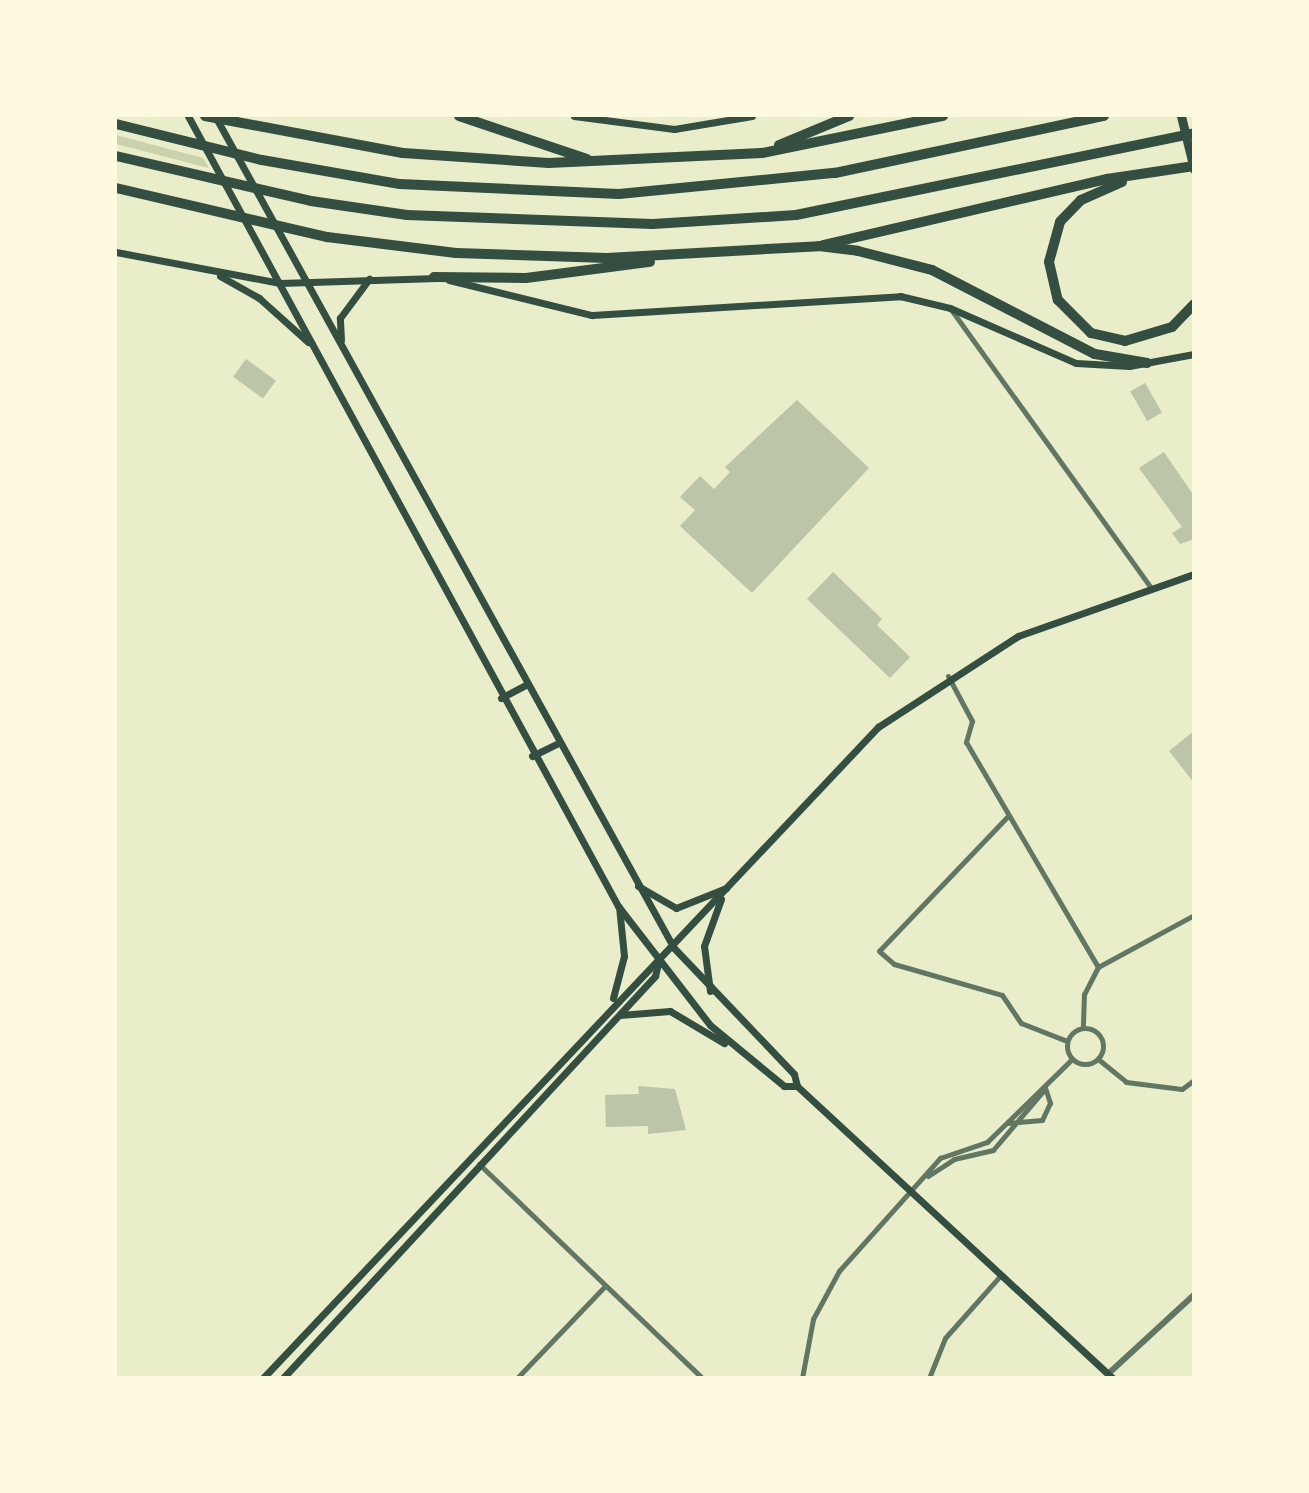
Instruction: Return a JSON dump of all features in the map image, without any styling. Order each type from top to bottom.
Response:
[{"type":"highway","points":[[205,116],[404,153],[598,163],[762,153],[943,116]]},
{"type":"highway","points":[[459,116],[598,163]]},
{"type":"highway","points":[[762,153],[849,116]]},
{"type":"highway","points":[[116,124],[262,160],[401,184],[619,194],[835,173],[1104,116]]},
{"type":"highway","points":[[116,188],[267,225],[406,248],[520,257],[683,256],[819,246],[1147,173],[1194,167],[1181,116]]},
{"type":"highway","points":[[116,156],[286,196],[407,215],[474,223],[653,224],[796,215],[1149,140],[1194,133]]},
{"type":"highway","points":[[1147,173],[1081,200],[1060,222],[1049,250],[1053,287],[1078,324],[1125,341],[1172,327],[1194,304]]},
{"type":"highway","points":[[819,246],[932,270],[1095,354],[1147,363]]},
{"type":"highway","points":[[435,277],[550,276],[683,256]]},
{"type":"main road","points":[[188,116],[532,755],[618,906],[658,964],[747,1059]]},
{"type":"main road","points":[[215,116],[309,283],[524,685],[633,881],[674,948],[710,992],[794,1074],[797,1086],[1110,1376]]},
{"type":"main road","points":[[574,116],[674,130],[752,116]]},
{"type":"main road","points":[[116,252],[216,274],[280,283],[435,277],[581,315],[876,294],[950,308],[1053,357],[1096,366],[1147,363],[1194,354]]},
{"type":"main road","points":[[216,274],[259,298],[313,347]]},
{"type":"main road","points":[[341,345],[340,318],[369,279]]},
{"type":"main road","points":[[262,1377],[644,969],[658,964],[674,948],[855,748],[948,676],[1018,636],[1194,574]]},
{"type":"main road","points":[[501,698],[524,685]]},
{"type":"main road","points":[[532,755],[557,744]]},
{"type":"main road","points":[[633,881],[676,908],[730,886]]},
{"type":"main road","points":[[710,992],[704,946],[730,886]]},
{"type":"main road","points":[[609,1006],[624,967],[618,906]]},
{"type":"main road","points":[[283,1377],[655,976],[658,964]]},
{"type":"main road","points":[[619,1015],[670,1012],[747,1059],[783,1086],[797,1086]]},
{"type":"street","points":[[950,308],[1151,588]]},
{"type":"street","points":[[948,676],[972,721],[966,742],[1007,817],[1098,967]]},
{"type":"street","points":[[1007,817],[879,951],[894,964],[1002,995],[1021,1023],[1067,1041]]},
{"type":"street","points":[[1067,1041],[1083,1028],[1084,994],[1098,967],[1194,915]]},
{"type":"street","points":[[1083,1028],[1101,1037],[1098,1059]]},
{"type":"street","points":[[1067,1041],[1072,1059]]},
{"type":"street","points":[[1072,1059],[1087,1064],[1098,1059]]},
{"type":"street","points":[[802,1377],[813,1319],[839,1271],[955,1150],[988,1142],[1072,1059]]},
{"type":"street","points":[[1098,1059],[1126,1082],[1182,1089],[1194,1080]]},
{"type":"street","points":[[928,1176],[959,1158],[993,1150],[1017,1126],[1045,1088]]},
{"type":"street","points":[[1007,1123],[1017,1126],[1033,1125],[1049,1112],[1045,1088]]},
{"type":"street","points":[[955,1150],[959,1158]]},
{"type":"street","points":[[479,1164],[604,1287],[702,1377]]},
{"type":"street","points":[[929,1377],[946,1338],[1001,1275]]},
{"type":"street","points":[[517,1377],[604,1287]]},
{"type":"street","points":[[1110,1376],[1194,1295]]},
{"type":"green space","points":[[116,135],[203,158],[209,168],[116,144]]},
{"type":"building","points":[[246,359],[276,381],[263,399],[233,377]]},
{"type":"building","points":[[1145,383],[1162,412],[1147,421],[1130,392]]},
{"type":"building","points":[[797,400],[869,468],[752,593],[680,526],[695,510],[680,497],[700,476],[714,489],[730,472],[725,467]]},
{"type":"building","points":[[1164,452],[1194,496],[1194,539],[1180,544],[1172,533],[1182,527],[1139,468]]},
{"type":"building","points":[[833,572],[882,619],[877,625],[910,657],[890,678],[807,599]]},
{"type":"building","points":[[1194,731],[1194,783],[1169,751]]},
{"type":"building","points":[[638,1086],[675,1089],[686,1130],[648,1134],[648,1126],[606,1127],[605,1095],[639,1094]]}]
